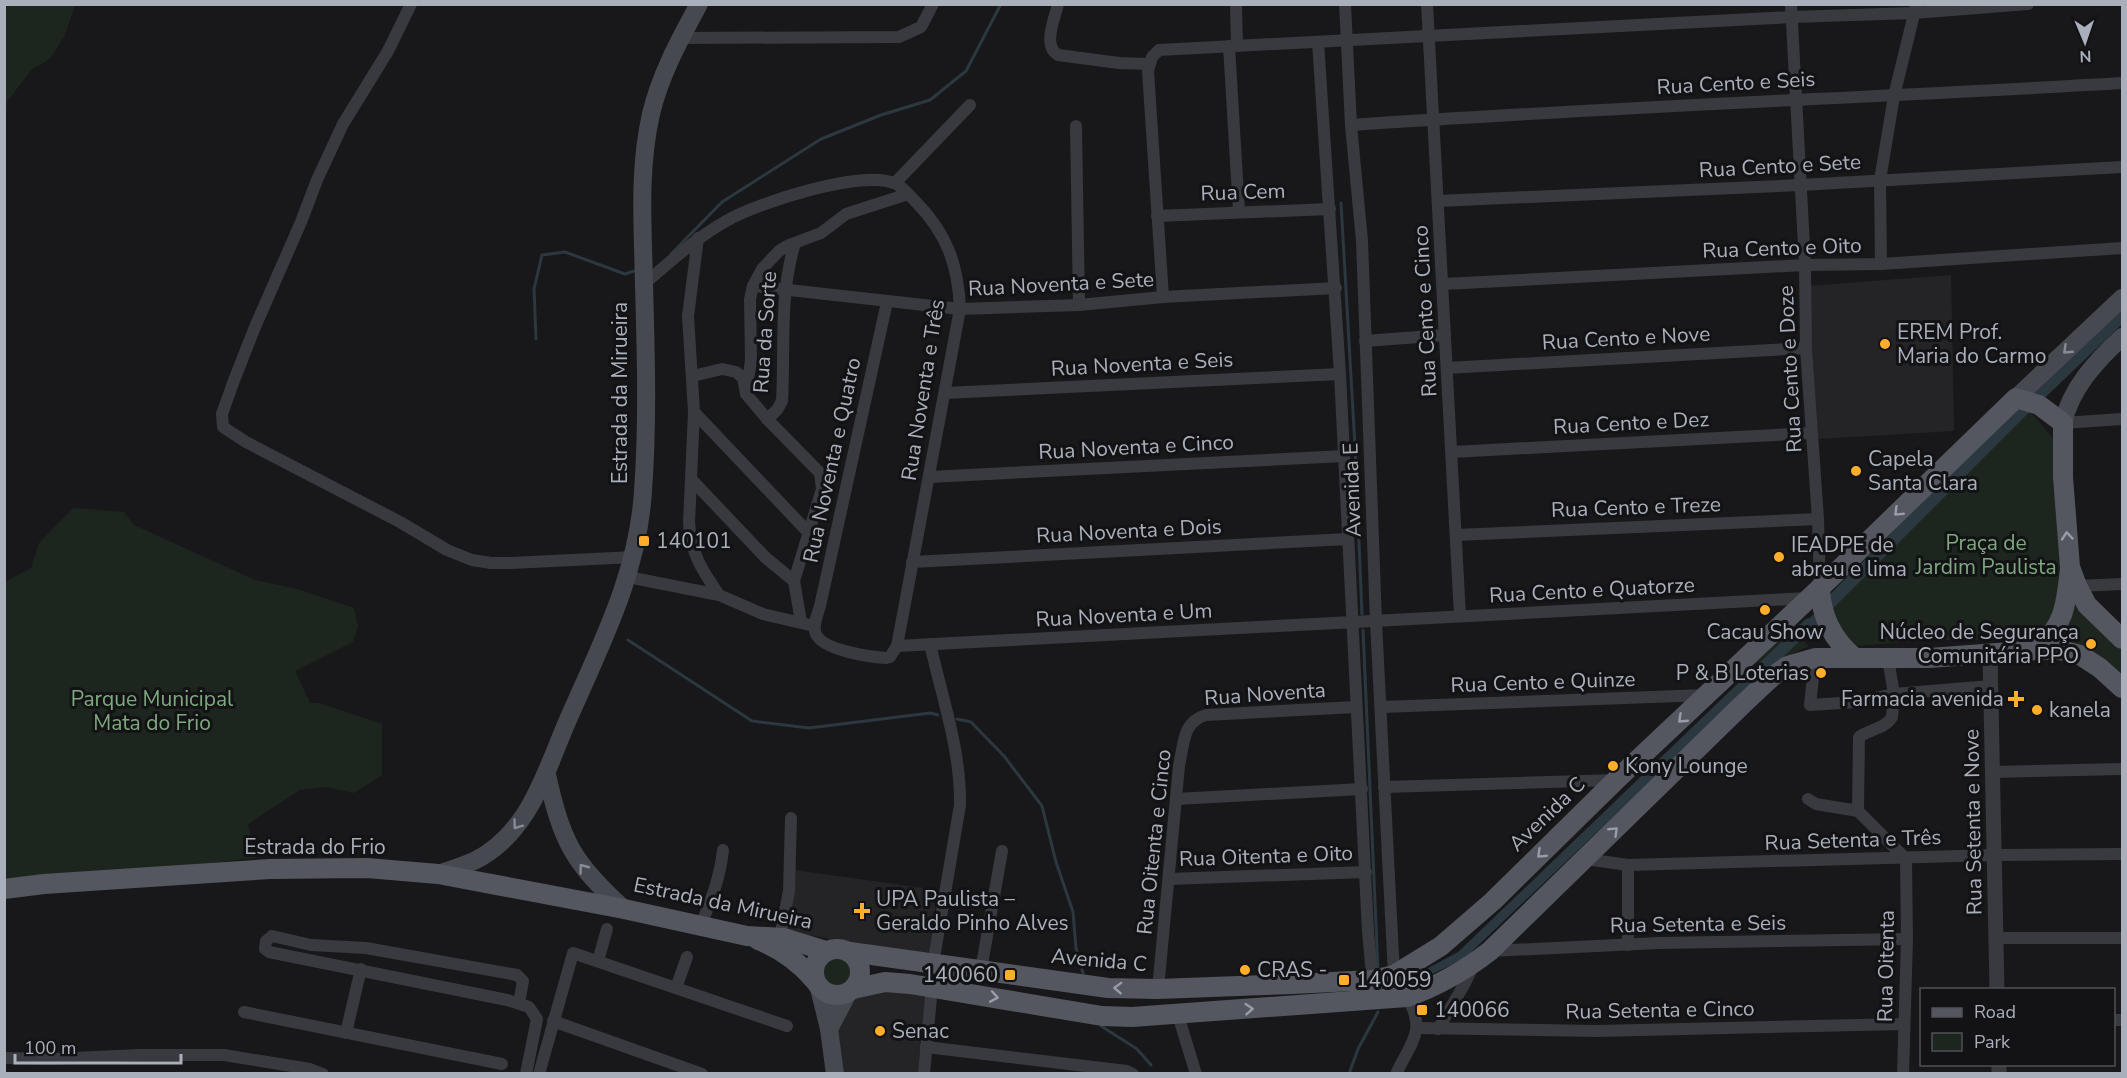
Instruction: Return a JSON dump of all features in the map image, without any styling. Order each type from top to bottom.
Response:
[{"type":"main road","name":"Estrada da Mirueira","points":[[438,874],[474,861],[503,842],[516,829],[547,775],[567,722],[604,641],[634,557],[644,493],[644,284],[641,198],[645,141],[659,85],[699,4]]},
{"type":"main road","name":"Avenida C","points":[[850,952],[1108,988],[1158,989],[1373,980],[1394,975],[1441,946],[1493,901],[1616,780],[1707,695],[1819,604],[2028,401],[2122,298]]},
{"type":"main road","points":[[2037,650],[2053,632],[2063,613],[2070,567],[2063,477],[2063,423],[2070,398],[2090,370],[2122,337]]},
{"type":"main road","points":[[2028,401],[2063,423]]},
{"type":"main road","points":[[2070,567],[2087,605],[2122,639]]},
{"type":"main road","points":[[1819,604],[1836,641],[1855,658]]},
{"type":"main road","points":[[817,984],[833,995],[876,983],[932,986],[1102,1016],[1178,1015],[1407,997],[1442,983],[1474,964],[1490,951],[1772,677],[1787,666],[1820,658],[1888,659],[2060,650],[2080,655],[2100,668],[2122,688]]},
{"type":"main road","name":"Estrada da Mirueira","points":[[547,775],[561,828],[570,850],[596,884],[624,909],[747,936],[772,945],[795,960],[817,984]]},
{"type":"main road","name":"Estrada do Frio","points":[[7,892],[44,884],[270,869],[367,868],[438,874],[624,909]]},
{"type":"main road","name":"Estrada da Mirueira","points":[[747,936],[780,937],[826,951],[840,949],[850,952]]},
{"type":"main road","name":"Estrada da Mirueira","points":[[826,951],[820,955],[814,967],[829,1029],[835,1074]]},
{"type":"main road","points":[[829,1029],[857,984],[860,973],[858,961],[850,952]]},
{"type":"main road","points":[[1206,987],[1208,1012]]},
{"type":"street","points":[[411,4],[388,51],[343,124],[317,180],[233,383],[222,414],[224,428],[246,442],[400,522],[447,550],[472,560],[511,563],[634,557]]},
{"type":"street","points":[[681,38],[899,37],[921,27],[933,4]]},
{"type":"street","points":[[1058,4],[1052,29],[1050,48],[1052,52],[1119,63],[1149,64]]},
{"type":"street","points":[[1236,4],[1233,46],[1239,212]]},
{"type":"street","name":"Avenida E","points":[[1345,4],[1351,125],[1362,241],[1376,622],[1394,975]]},
{"type":"street","name":"Rua Cento e Cinco","points":[[1427,4],[1460,616]]},
{"type":"street","points":[[1163,297],[1149,64],[1154,53],[1167,49],[1428,36],[1792,11],[2028,4]]},
{"type":"street","points":[[1881,264],[1880,180],[1894,96],[1916,9]]},
{"type":"street","name":"Rua Cento e Doze","points":[[1792,11],[1805,265],[1806,348],[1818,519],[1819,604]]},
{"type":"street","name":"Avenida E","points":[[1318,42],[1336,288],[1356,707],[1374,1001]]},
{"type":"street","name":"Rua Cento e Seis","points":[[1351,125],[1795,99],[1894,96],[2122,83]]},
{"type":"street","points":[[644,284],[698,238],[743,212],[796,194],[837,184],[876,180],[895,183],[970,105]]},
{"type":"street","points":[[1076,126],[1079,305]]},
{"type":"street","name":"Rua Cento e Sete","points":[[1438,201],[1800,185],[2122,167]]},
{"type":"street","name":"Rua Noventa e Três","points":[[895,183],[927,214],[945,240],[959,290],[960,309],[897,646]]},
{"type":"street","points":[[746,394],[751,360],[750,299],[753,286],[762,269],[779,251],[821,233],[846,214],[908,194]]},
{"type":"street","name":"Rua Cem","points":[[1157,216],[1330,209]]},
{"type":"street","points":[[698,238],[688,316],[694,412],[689,523],[697,560],[719,595]]},
{"type":"street","name":"Rua da Sorte","points":[[767,419],[777,410],[782,401],[786,290],[788,268],[795,243]]},
{"type":"street","name":"Rua Cento e Oito","points":[[1443,284],[1805,265],[1881,264],[2122,249]]},
{"type":"street","name":"Rua Noventa e Sete","points":[[753,286],[960,309],[1079,305],[1163,297],[1336,288]]},
{"type":"street","name":"Rua Noventa e Quatro","points":[[814,626],[886,302]]},
{"type":"street","points":[[1365,341],[1445,335]]},
{"type":"street","name":"Rua Cento e Nove","points":[[1447,368],[1806,348]]},
{"type":"street","points":[[693,376],[722,369],[736,372],[743,378],[746,394],[767,419],[815,467],[822,478],[820,496],[794,581],[801,622]]},
{"type":"street","name":"Rua Noventa e Seis","points":[[945,393],[1340,374]]},
{"type":"street","points":[[694,412],[808,532]]},
{"type":"street","points":[[2063,423],[2122,418]]},
{"type":"street","name":"Rua Cento e Dez","points":[[1452,452],[1811,433]]},
{"type":"street","name":"Rua Noventa e Cinco","points":[[929,477],[1344,456]]},
{"type":"street","points":[[691,479],[766,558],[794,581]]},
{"type":"street","name":"Rua Cento e Treze","points":[[1456,535],[1818,519]]},
{"type":"street","name":"Rua Noventa e Dois","points":[[912,562],[1348,539]]},
{"type":"street","points":[[628,577],[719,595],[763,614],[814,626],[815,633],[823,642],[865,655],[890,657],[897,646]]},
{"type":"street","points":[[2077,586],[2122,584]]},
{"type":"street","name":"Rua Cento e Quatorze","points":[[1353,623],[1460,616],[1819,604]]},
{"type":"street","name":"Rua Noventa e Um","points":[[897,646],[1353,623]]},
{"type":"street","points":[[930,644],[960,780],[960,805],[933,964]]},
{"type":"street","name":"Rua Setenta e Nove","points":[[1990,654],[1997,988]]},
{"type":"street","points":[[1820,658],[1810,705],[1856,702],[1894,693],[1991,686]]},
{"type":"street","points":[[1858,811],[1859,737],[1869,730],[1889,723],[1892,717],[1894,693],[1888,659]]},
{"type":"street","name":"Rua Cento e Quinze","points":[[1381,707],[1707,695]]},
{"type":"street","name":"Rua Noventa","points":[[1186,734],[1190,723],[1206,715],[1356,707]]},
{"type":"street","name":"Rua Oitenta e Cinco","points":[[1158,989],[1179,766],[1186,734]]},
{"type":"street","points":[[1994,772],[2122,770]]},
{"type":"street","points":[[1384,787],[1616,780]]},
{"type":"street","points":[[1176,799],[1362,789]]},
{"type":"street","points":[[1808,799],[1816,804],[1858,811],[1906,859]]},
{"type":"street","points":[[780,937],[789,891],[791,818]]},
{"type":"street","points":[[700,927],[716,888],[723,850]]},
{"type":"street","points":[[981,970],[1002,851]]},
{"type":"street","name":"Rua Setenta e Três","points":[[1585,859],[1629,865],[1995,855],[2122,854]]},
{"type":"street","name":"Rua Oitenta","points":[[1903,1074],[1907,939],[1906,859]]},
{"type":"street","points":[[1628,945],[1629,865]]},
{"type":"street","name":"Rua Oitenta e Oito","points":[[1168,879],[1366,872]]},
{"type":"street","points":[[598,961],[607,930]]},
{"type":"street","points":[[519,1003],[523,981],[517,975],[366,948],[311,945],[272,936],[266,941],[265,949],[269,952],[361,969],[529,1007],[537,1019],[526,1074]]},
{"type":"street","points":[[1996,938],[2122,938]]},
{"type":"street","name":"Rua Setenta e Seis","points":[[1490,951],[1628,945],[1907,939]]},
{"type":"street","points":[[539,1074],[573,953],[787,1026]]},
{"type":"street","points":[[676,988],[687,957]]},
{"type":"street","points":[[1438,1029],[1474,964]]},
{"type":"street","points":[[345,1033],[361,969]]},
{"type":"street","points":[[924,1074],[932,986]]},
{"type":"street","points":[[1396,1074],[1418,1028],[1414,1009],[1407,997]]},
{"type":"street","points":[[244,1012],[502,1064]]},
{"type":"street","points":[[1178,1015],[1196,1074]]},
{"type":"street","points":[[553,1021],[702,1074]]},
{"type":"street","name":"Rua Setenta e Cinco","points":[[1418,1028],[1597,1031],[1904,1024]]},
{"type":"street","points":[[926,1047],[1130,1072]]},
{"type":"street","points":[[4,1058],[224,1055],[310,1069],[323,1074]]},
{"type":"shaded area","points":[[1951,275],[1954,431],[1818,439],[1808,286]]},
{"type":"shaded area","points":[[1815,613],[1822,621],[1802,639],[1794,632]]},
{"type":"shaded area","points":[[1754,668],[1763,678],[1642,789],[1465,958],[1410,985],[1384,990],[1384,985],[1408,979],[1458,952]]},
{"type":"shaded area","name":"UPA Paulista – Geraldo Pinho Alves","points":[[794,870],[938,890],[928,957],[786,931]]},
{"type":"shaded area","name":"Senac","points":[[867,988],[927,991],[921,1073],[840,1073],[837,1024],[847,1003]]},
{"type":"green space","points":[[5,4],[75,5],[65,35],[50,59],[32,69],[7,102],[5,125]]},
{"type":"green space","name":"Praça de Jardim Paulista","points":[[2019,405],[2035,417],[2052,437],[2060,460],[2077,594],[2109,637],[2122,649],[2122,679],[2073,647],[2065,635],[2065,625],[2045,636],[2031,640],[1931,640],[1855,646],[1842,639],[1832,605],[1837,583]]},
{"type":"green space","name":"Parque Municipal Mata do Frio","points":[[73,508],[124,512],[134,525],[255,580],[297,589],[354,608],[358,626],[353,642],[295,671],[310,703],[319,703],[382,724],[382,775],[354,793],[326,787],[300,790],[248,824],[256,858],[127,872],[5,880],[5,582],[31,568],[39,543]]},
{"type":"green space","points":[[1789,627],[1809,646],[1795,652],[1765,673],[1753,661]]},
{"type":"green space","points":[[838,955],[851,960],[856,973],[851,986],[838,991],[825,986],[820,973],[825,960]]},
{"type":"waterway","points":[[671,254],[722,202],[821,139],[881,115],[930,100],[966,71],[1001,4]]},
{"type":"waterway","points":[[1341,203],[1362,614]]},
{"type":"waterway","points":[[536,339],[534,289],[542,255],[565,252],[625,274],[634,271]]},
{"type":"waterway","points":[[1821,612],[2019,414],[2122,316]]},
{"type":"waterway","points":[[1748,682],[1809,624]]},
{"type":"waterway","points":[[1363,630],[1378,970]]},
{"type":"waterway","points":[[628,640],[752,721],[809,728],[930,713],[938,715]]},
{"type":"waterway","points":[[957,719],[971,722],[1004,756],[1042,806],[1056,862],[1073,912],[1076,948],[1083,973]]},
{"type":"waterway","points":[[1349,1074],[1358,1049],[1378,1012]]},
{"type":"waterway","points":[[1101,1026],[1137,1049],[1151,1065]]},
{"type":"place","name":"EREM Prof. Maria do Carmo","points":[[1885,344]]},
{"type":"place","name":"Capela Santa Clara","points":[[1856,471]]},
{"type":"place","name":"140101","points":[[644,541]]},
{"type":"place","name":"IEADPE de abreu e lima","points":[[1779,557]]},
{"type":"place","name":"Cacau Show","points":[[1765,610]]},
{"type":"place","name":"Núcleo de Segurança Comunitária PPO","points":[[2091,644]]},
{"type":"place","name":"P & B Loterias","points":[[1821,673]]},
{"type":"place","name":"Farmacia avenida","points":[[2016,699]]},
{"type":"place","name":"kanela","points":[[2037,710]]},
{"type":"place","name":"Kony Lounge","points":[[1613,766]]},
{"type":"place","name":"UPA Paulista – Geraldo Pinho Alves","points":[[862,911]]},
{"type":"place","name":"CRAS -","points":[[1245,970]]},
{"type":"place","name":"140060","points":[[1010,975]]},
{"type":"place","name":"140059","points":[[1344,980]]},
{"type":"place","name":"140066","points":[[1422,1010]]},
{"type":"place","name":"Senac","points":[[880,1031]]}]
